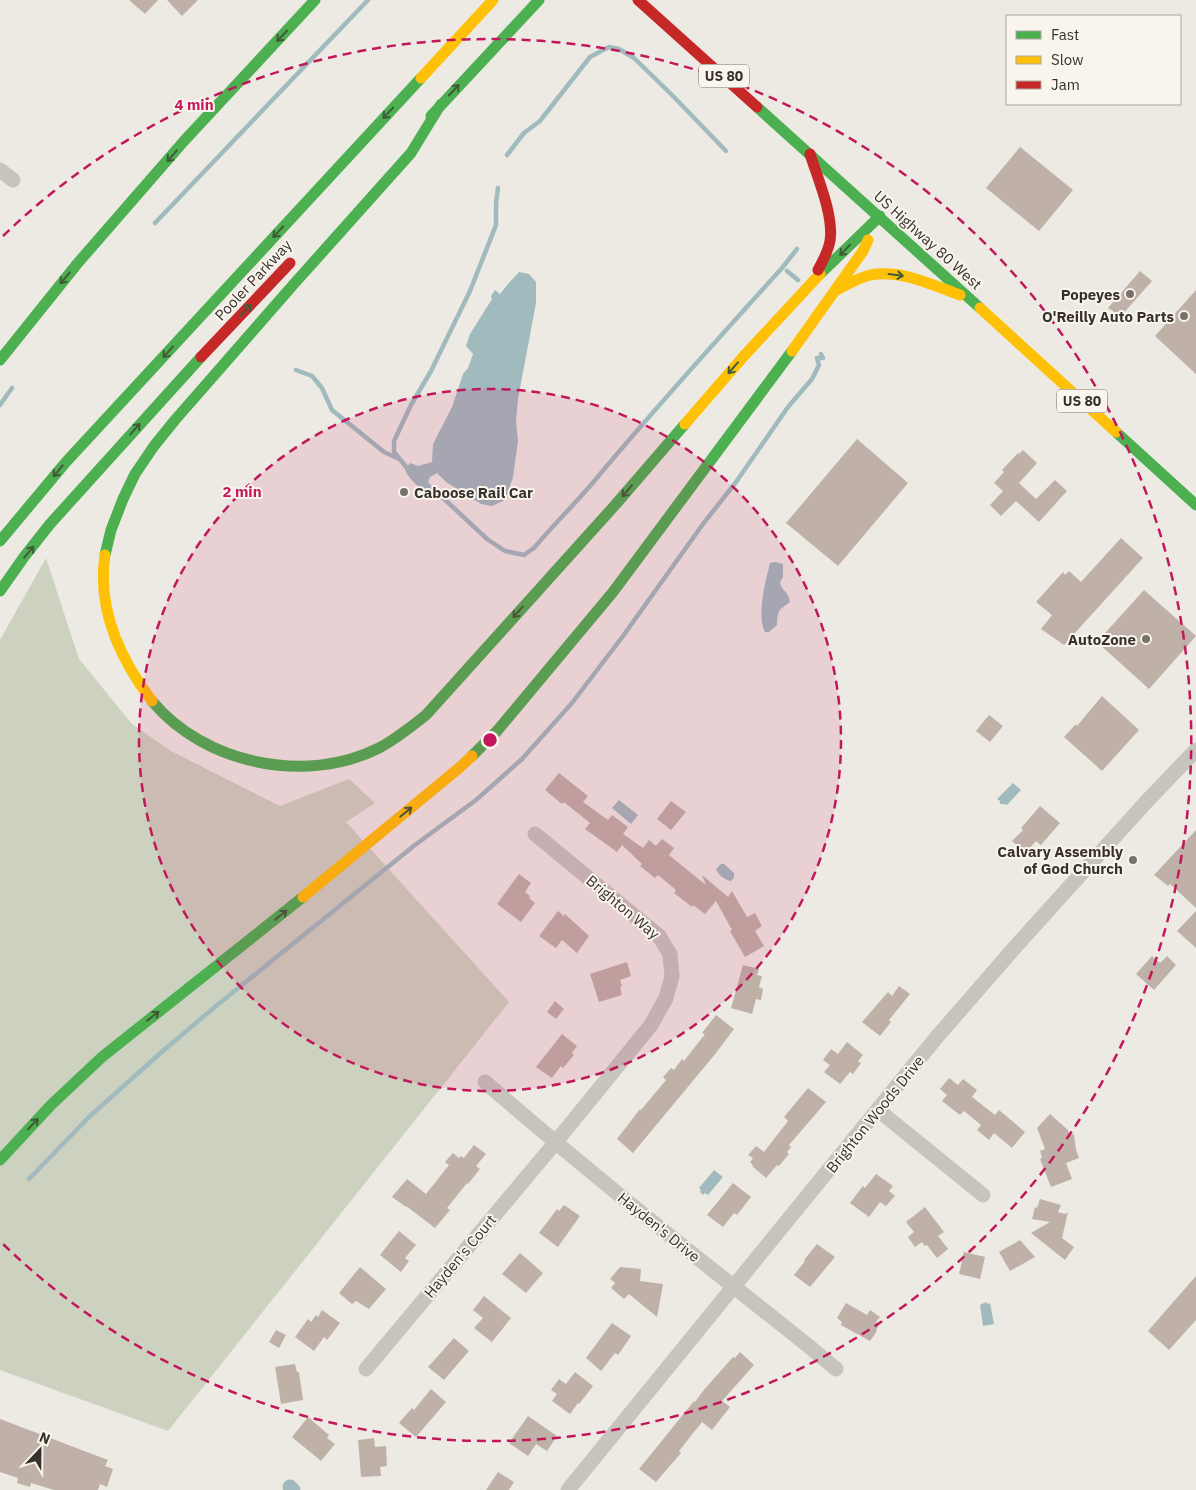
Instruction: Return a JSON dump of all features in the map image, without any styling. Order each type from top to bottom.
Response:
[{"type":"main road","points":[[0,360],[77,264],[184,142],[315,0]]},
{"type":"main road","name":"Pooler Parkway","points":[[0,541],[66,462],[493,0]]},
{"type":"main road","name":"US Highway 80 West","points":[[638,0],[880,216],[1196,505]]},
{"type":"main road","points":[[400,147],[538,1]]},
{"type":"main road","points":[[441,104],[414,150],[286,291],[157,442],[137,471],[119,507],[109,540],[103,572],[107,605],[115,638],[127,664],[154,705],[178,727],[195,738],[238,757],[274,766],[288,767],[350,759],[394,740],[426,714],[438,703],[616,504],[743,357],[811,282],[880,216]]},
{"type":"main road","points":[[809,153],[829,214],[831,234],[828,253],[811,282]]},
{"type":"main road","points":[[0,1160],[51,1105],[102,1057],[349,860],[459,768],[497,731],[613,592],[768,384],[863,251],[880,216]]},
{"type":"main road","name":"Pooler Parkway","points":[[0,591],[14,569],[75,496],[148,414],[297,256]]},
{"type":"main road","points":[[834,292],[862,278],[880,273],[906,276],[969,298]]},
{"type":"street","points":[[0,170],[13,180]]},
{"type":"street","name":"Brighton Woods Drive","points":[[568,1490],[935,1040],[1016,946],[1134,815],[1196,750]]},
{"type":"street","name":"Brighton Way","points":[[535,834],[659,936],[670,954],[672,976],[666,998],[651,1025],[555,1143]]},
{"type":"street","name":"Hayden's Drive","points":[[485,1082],[555,1143],[836,1369]]},
{"type":"street","points":[[878,1110],[983,1195]]},
{"type":"street","name":"Hayden's Court","points":[[366,1370],[555,1143]]},
{"type":"green space","points":[[46,558],[79,659],[132,724],[171,751],[280,806],[349,779],[375,803],[346,822],[509,1002],[168,1431],[0,1370],[0,640]]},
{"type":"water","points":[[519,272],[529,274],[536,282],[536,303],[518,399],[516,421],[518,441],[513,477],[507,495],[503,501],[492,506],[481,504],[446,482],[437,473],[430,477],[428,482],[441,496],[430,493],[415,484],[405,470],[410,463],[418,466],[432,462],[433,444],[452,407],[463,374],[468,368],[473,354],[466,346],[470,334],[492,299],[491,296],[495,290],[500,294]]},
{"type":"water","points":[[770,563],[783,564],[783,577],[780,582],[790,602],[779,611],[777,625],[769,632],[765,632],[761,616],[763,598]]},
{"type":"water","points":[[1013,783],[1021,790],[1007,805],[1000,804],[1000,801],[997,799]]},
{"type":"water","points":[[619,800],[638,815],[631,824],[612,808]]},
{"type":"water","points":[[721,864],[724,864],[734,873],[734,878],[731,881],[726,880],[717,871],[716,869]]},
{"type":"water","points":[[714,1170],[723,1177],[708,1195],[705,1193],[703,1195],[699,1188]]},
{"type":"water","points":[[986,1302],[987,1304],[990,1303],[994,1324],[983,1326],[980,1305]]},
{"type":"building","points":[[129,0],[158,0],[145,14]]},
{"type":"building","points":[[167,0],[198,0],[182,16]]},
{"type":"building","points":[[1020,147],[1073,190],[1039,231],[986,188]]},
{"type":"building","name":"Popeyes","points":[[1140,271],[1152,281],[1121,316],[1108,308]]},
{"type":"building","name":"O'Reilly Auto Parts","points":[[1196,290],[1196,374],[1155,336]]},
{"type":"building","points":[[857,439],[908,483],[838,566],[786,523]]},
{"type":"building","points":[[1023,450],[1037,463],[1019,483],[1036,499],[1055,480],[1067,491],[1039,522],[1016,501],[1001,516],[990,505],[1003,491],[994,483],[1004,472],[1002,470]]},
{"type":"building","points":[[1121,538],[1143,558],[1064,645],[1041,629],[1052,615],[1036,602],[1063,572],[1065,575],[1069,571],[1081,582]]},
{"type":"building","name":"AutoZone","points":[[1144,590],[1196,636],[1149,689],[1097,642]]},
{"type":"building","points":[[1102,696],[1139,730],[1102,771],[1064,737],[1076,724],[1077,726]]},
{"type":"building","points":[[989,715],[1003,726],[990,742],[976,731]]},
{"type":"building","points":[[559,773],[588,796],[583,802],[608,820],[612,815],[628,827],[623,834],[643,848],[649,840],[656,846],[662,839],[674,848],[669,855],[706,885],[702,875],[728,897],[732,891],[747,917],[755,913],[762,926],[755,931],[764,946],[745,957],[716,901],[705,914],[693,905],[692,907],[674,893],[676,890],[658,875],[655,878],[640,866],[642,864],[622,845],[617,852],[585,829],[590,823],[564,802],[562,804],[545,790]]},
{"type":"building","points":[[671,801],[686,812],[671,830],[657,819]]},
{"type":"building","points":[[1040,806],[1060,823],[1041,845],[1036,841],[1025,853],[1012,841],[1023,830],[1021,828]]},
{"type":"building","points":[[1196,830],[1196,908],[1170,884],[1168,886],[1154,875]]},
{"type":"building","points":[[519,874],[531,883],[525,892],[535,903],[521,922],[497,904]]},
{"type":"building","points":[[558,911],[564,916],[565,914],[589,936],[577,953],[562,940],[556,948],[539,936]]},
{"type":"building","points":[[1196,911],[1196,948],[1177,931]]},
{"type":"building","points":[[1152,956],[1160,963],[1167,956],[1176,965],[1154,990],[1136,974]]},
{"type":"building","points":[[627,962],[631,976],[620,980],[622,995],[599,1002],[590,974]]},
{"type":"building","points":[[743,965],[759,969],[757,975],[762,976],[759,987],[763,989],[761,1000],[756,999],[752,1014],[731,1008]]},
{"type":"building","points":[[899,986],[910,994],[889,1020],[891,1022],[880,1036],[862,1022],[888,992],[892,996]]},
{"type":"building","points":[[555,1001],[564,1009],[556,1019],[547,1012]]},
{"type":"building","points":[[716,1015],[734,1029],[633,1153],[617,1139],[666,1080],[663,1077],[671,1068],[674,1070],[682,1059],[684,1061],[705,1034],[702,1033]]},
{"type":"building","points":[[562,1034],[577,1046],[572,1053],[574,1055],[563,1068],[561,1066],[552,1078],[536,1067]]},
{"type":"building","points":[[847,1042],[863,1055],[858,1061],[861,1063],[853,1074],[850,1072],[840,1084],[824,1072],[830,1065],[823,1060],[831,1049],[838,1054]]},
{"type":"building","points":[[949,1078],[958,1085],[963,1079],[977,1090],[972,1097],[995,1115],[999,1110],[1025,1132],[1012,1148],[994,1133],[989,1140],[977,1130],[981,1125],[964,1111],[960,1115],[942,1101],[947,1095],[940,1089]]},
{"type":"building","points":[[808,1088],[826,1102],[789,1145],[791,1147],[787,1152],[789,1154],[766,1178],[752,1166],[750,1162],[753,1158],[748,1155],[756,1146],[764,1152],[788,1121],[784,1117]]},
{"type":"building","points":[[1050,1114],[1068,1130],[1070,1135],[1074,1134],[1079,1158],[1066,1163],[1072,1179],[1051,1187],[1040,1159],[1042,1158],[1040,1151],[1045,1149],[1037,1128]]},
{"type":"building","points":[[474,1145],[486,1154],[476,1166],[480,1169],[447,1208],[450,1210],[435,1228],[392,1197],[407,1179],[426,1194],[449,1165],[445,1162],[453,1153],[459,1158],[461,1156],[464,1158]]},
{"type":"building","points":[[876,1174],[893,1186],[889,1191],[895,1196],[886,1206],[880,1202],[869,1217],[850,1203],[863,1186],[865,1188]]},
{"type":"building","points":[[733,1183],[751,1197],[737,1215],[734,1213],[723,1227],[707,1215]]},
{"type":"building","points":[[1040,1199],[1061,1205],[1058,1212],[1065,1214],[1068,1212],[1062,1238],[1074,1247],[1065,1260],[1031,1233],[1050,1222],[1032,1219],[1035,1207],[1037,1208]]},
{"type":"building","points":[[564,1205],[580,1216],[558,1247],[539,1233],[557,1209],[559,1211]]},
{"type":"building","points":[[925,1207],[944,1232],[938,1236],[948,1249],[937,1258],[927,1245],[925,1246],[922,1242],[915,1247],[908,1237],[914,1232],[906,1222]]},
{"type":"building","points":[[399,1231],[416,1245],[405,1258],[409,1261],[401,1272],[380,1255]]},
{"type":"building","points":[[1020,1240],[1035,1257],[1010,1271],[999,1252]]},
{"type":"building","points":[[817,1244],[835,1257],[810,1287],[794,1275]]},
{"type":"building","points":[[964,1252],[985,1257],[980,1279],[959,1274]]},
{"type":"building","points":[[520,1253],[543,1273],[526,1293],[502,1274]]},
{"type":"building","points":[[360,1267],[386,1289],[369,1309],[356,1301],[352,1304],[339,1293]]},
{"type":"building","points":[[620,1267],[641,1269],[640,1281],[663,1284],[657,1317],[629,1294],[624,1299],[611,1288],[615,1283],[610,1279]]},
{"type":"building","points":[[1196,1276],[1196,1320],[1169,1350],[1148,1331]]},
{"type":"building","points":[[484,1296],[511,1318],[492,1342],[474,1328],[483,1318],[473,1310]]},
{"type":"building","points":[[846,1303],[867,1315],[870,1310],[880,1317],[876,1322],[879,1325],[877,1331],[870,1341],[841,1325],[842,1322],[837,1318]]},
{"type":"building","points":[[322,1310],[340,1323],[327,1340],[324,1337],[314,1351],[295,1337],[308,1319],[311,1322],[316,1315],[318,1317]]},
{"type":"building","points":[[612,1323],[631,1336],[618,1355],[615,1353],[601,1371],[586,1358]]},
{"type":"building","points":[[276,1330],[286,1335],[279,1348],[269,1342]]},
{"type":"building","points":[[454,1338],[469,1351],[444,1380],[428,1367]]},
{"type":"building","points":[[740,1352],[754,1365],[722,1401],[730,1407],[712,1430],[702,1422],[679,1451],[681,1453],[656,1482],[639,1469],[694,1401],[733,1357],[735,1358]]},
{"type":"building","points":[[295,1364],[297,1372],[299,1372],[303,1400],[281,1404],[275,1367]]},
{"type":"building","points":[[575,1372],[593,1386],[570,1414],[552,1401],[557,1394],[551,1390],[559,1379],[566,1384]]},
{"type":"building","points":[[431,1389],[446,1402],[416,1437],[399,1423],[412,1408],[414,1410]]},
{"type":"building","points":[[528,1416],[557,1436],[547,1451],[536,1444],[528,1456],[509,1443]]},
{"type":"building","points":[[308,1417],[329,1435],[327,1438],[335,1444],[321,1461],[292,1437]]},
{"type":"building","points":[[0,1419],[108,1460],[105,1466],[113,1469],[107,1487],[100,1484],[98,1490],[54,1490],[31,1483],[30,1487],[17,1483],[18,1478],[0,1472]]},
{"type":"building","points":[[374,1438],[375,1447],[386,1446],[387,1466],[380,1467],[381,1476],[361,1477],[358,1440]]},
{"type":"building","points":[[498,1472],[514,1482],[509,1490],[486,1490]]},
{"type":"waterway","points":[[155,223],[368,0]]},
{"type":"waterway","points":[[507,155],[524,133],[540,121],[590,57],[609,47],[619,49],[634,58],[726,151]]},
{"type":"waterway","points":[[407,468],[394,452],[394,441],[470,291],[496,225],[498,188]]},
{"type":"waterway","points":[[441,496],[487,539],[505,551],[524,555],[534,548],[588,488],[797,249]]},
{"type":"waterway","points":[[787,271],[798,280]]},
{"type":"waterway","points":[[29,1179],[90,1116],[164,1050],[415,845],[476,800],[522,759],[572,703],[623,636],[703,524],[736,482],[788,407],[812,379],[819,365],[817,358],[823,358],[821,354]]},
{"type":"waterway","points":[[296,370],[312,376],[322,388],[332,410],[384,452],[397,458]]},
{"type":"waterway","points":[[0,405],[12,388]]},
{"type":"waterway","points":[[290,1487],[293,1490]]},
{"type":"traffic: fast","points":[[0,360],[77,264],[184,141],[315,0]]},
{"type":"traffic: fast","points":[[431,116],[539,0]]},
{"type":"traffic: fast","points":[[0,541],[66,462],[421,78]]},
{"type":"traffic: fast","points":[[105,555],[111,530],[123,499],[135,474],[154,446],[293,285],[411,153],[441,104]]},
{"type":"traffic: fast","points":[[757,107],[980,308]]},
{"type":"traffic: fast","points":[[820,274],[880,216]]},
{"type":"traffic: fast","points":[[472,756],[497,731],[613,592],[792,351]]},
{"type":"traffic: fast","points":[[0,591],[50,524],[201,357]]},
{"type":"traffic: fast","points":[[152,701],[174,723],[199,740],[227,753],[258,762],[289,766],[320,765],[350,759],[379,748],[426,715],[616,504],[685,424]]},
{"type":"traffic: fast","points":[[1116,432],[1196,505]]},
{"type":"traffic: fast","points":[[0,1160],[51,1105],[102,1057],[303,897]]},
{"type":"traffic: slow","points":[[421,78],[493,0]]},
{"type":"traffic: slow","points":[[792,351],[863,251],[868,240]]},
{"type":"traffic: slow","points":[[685,424],[743,357],[820,274]]},
{"type":"traffic: slow","points":[[835,291],[870,275],[893,274],[916,279],[960,295]]},
{"type":"traffic: slow","points":[[980,308],[1116,432]]},
{"type":"traffic: slow","points":[[105,555],[104,594],[114,632],[130,668],[152,701]]},
{"type":"traffic: slow","points":[[303,897],[472,756]]},
{"type":"traffic: jam","points":[[638,0],[757,107]]},
{"type":"traffic: jam","points":[[810,154],[828,209],[831,231],[828,249],[818,270]]},
{"type":"traffic: jam","points":[[201,357],[290,263]]},
{"type":"place","name":"Popeyes","points":[[1130,294]]},
{"type":"place","name":"O'Reilly Auto Parts","points":[[1184,316]]},
{"type":"place","name":"Caboose Rail Car","points":[[404,492]]},
{"type":"place","name":"AutoZone","points":[[1146,639]]},
{"type":"place","name":"Calvary Assembly of God Church","points":[[1133,860]]}]
